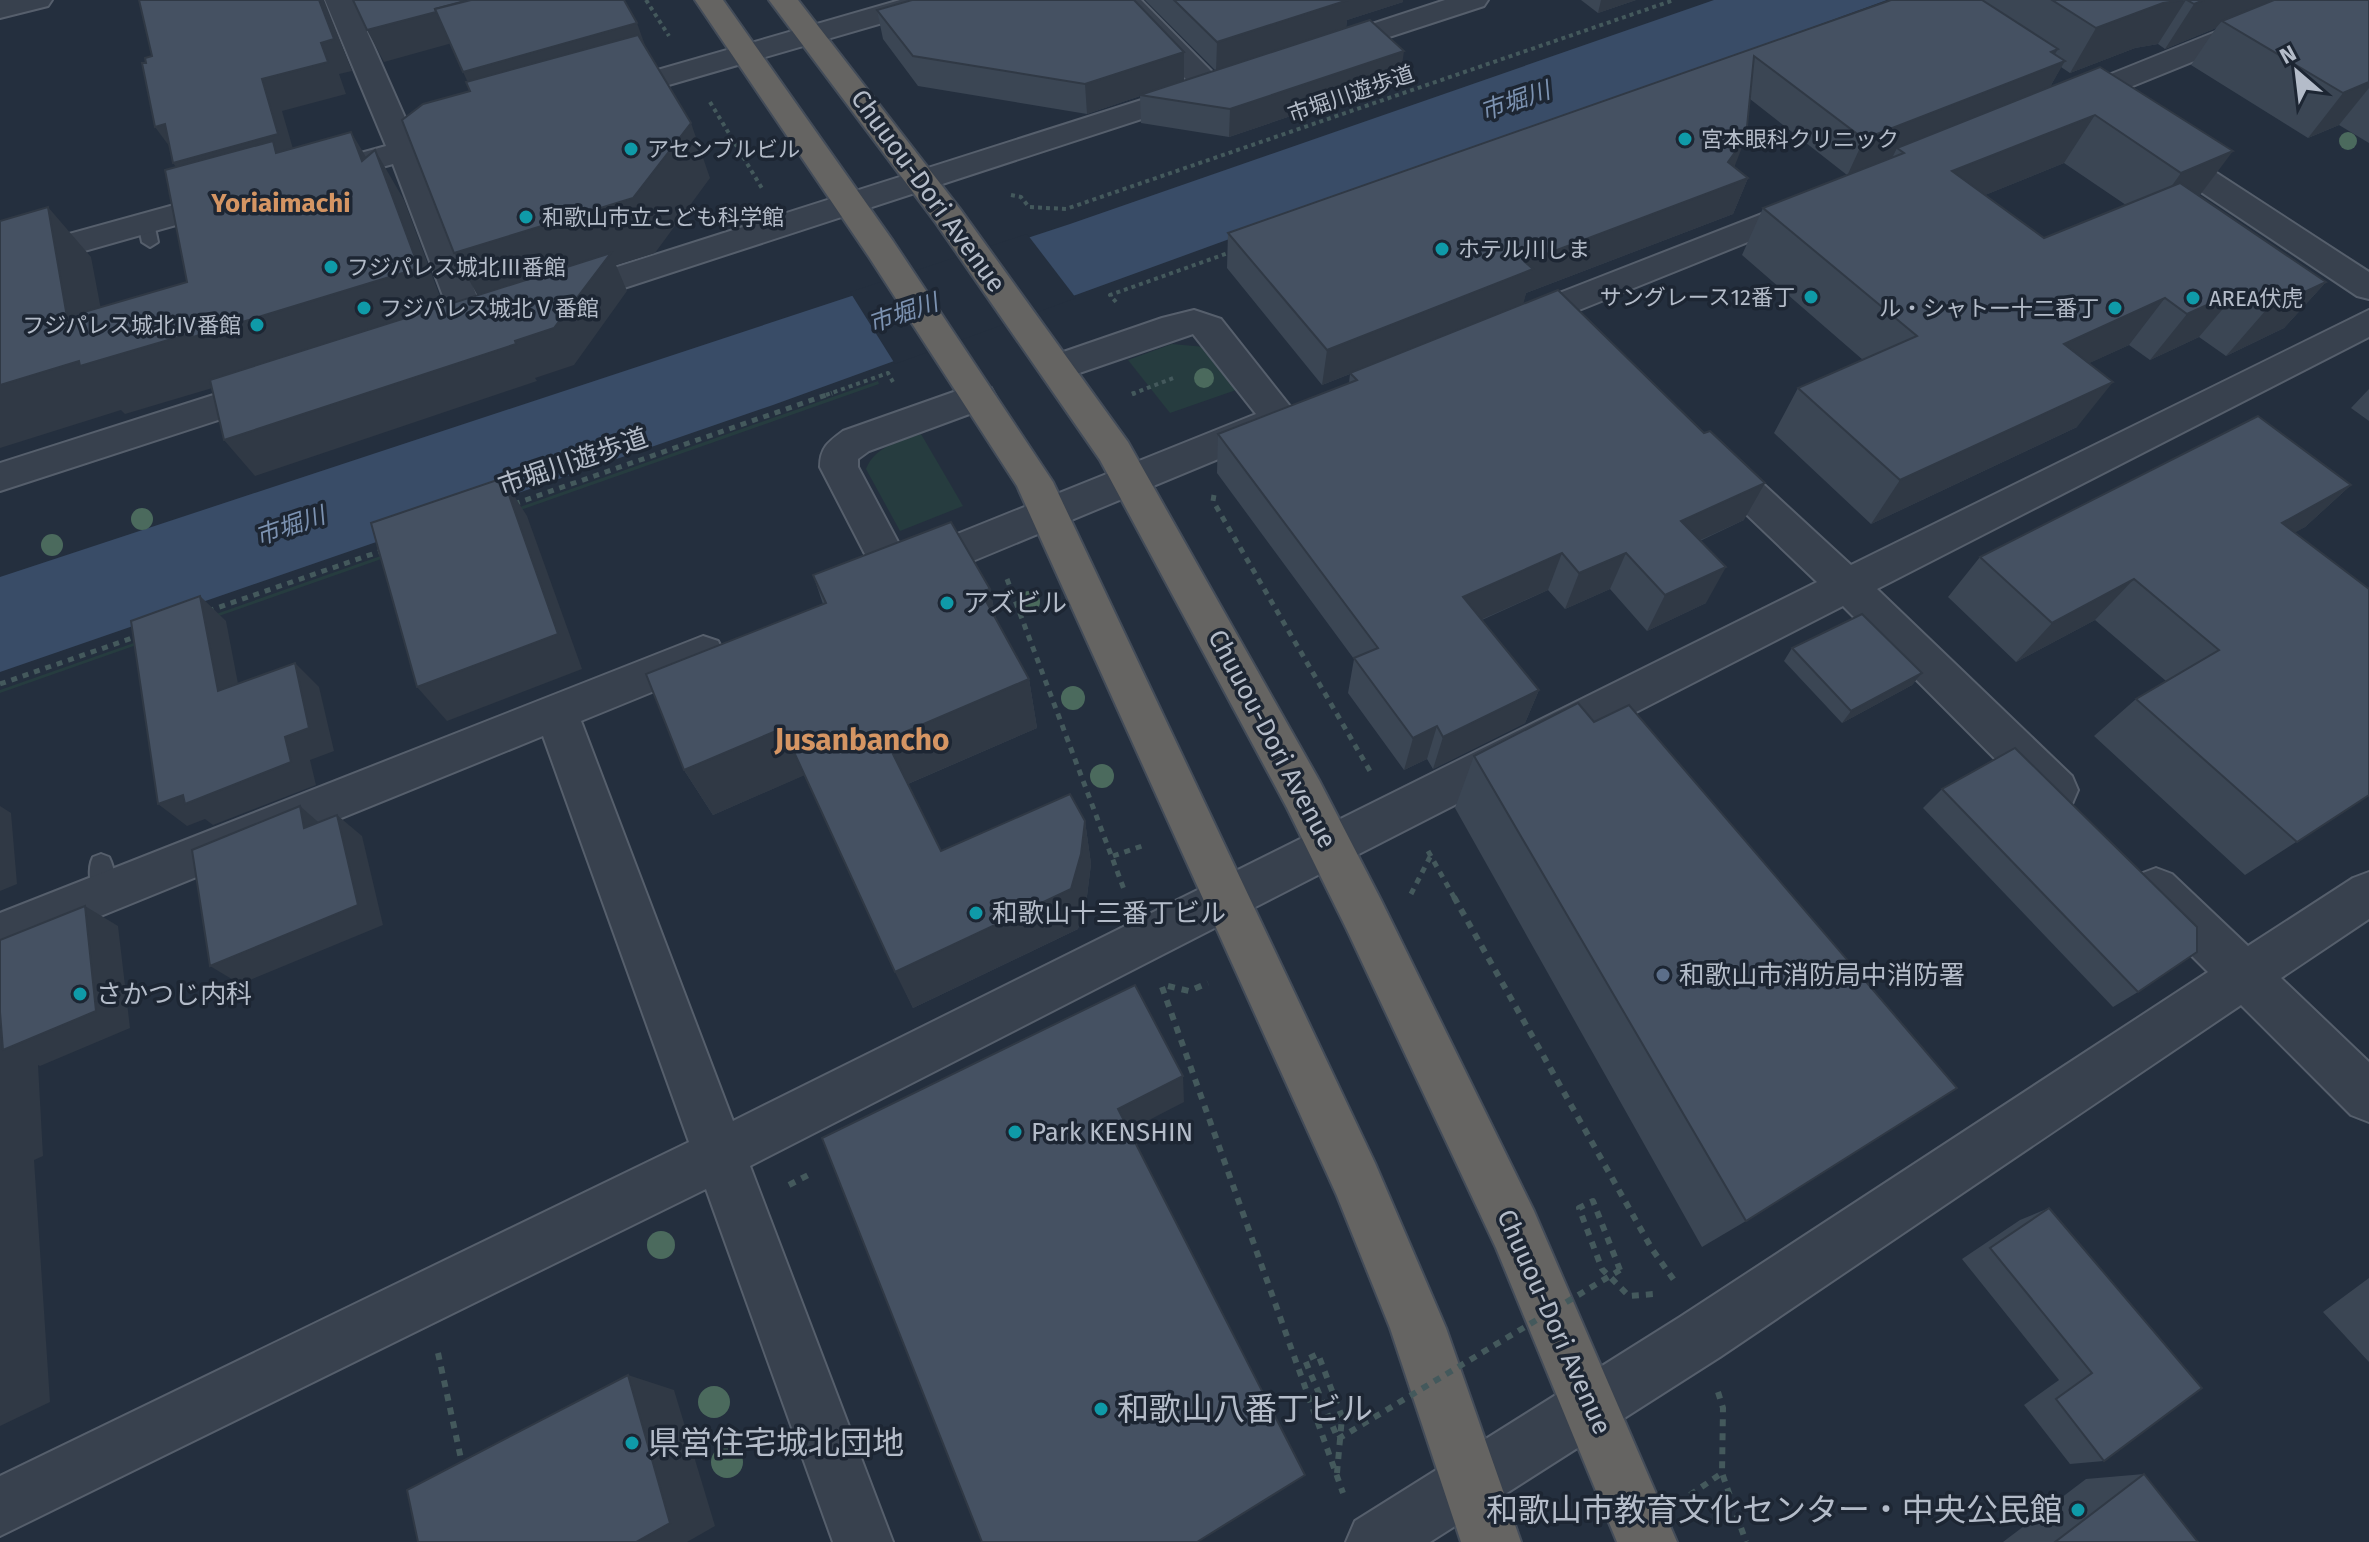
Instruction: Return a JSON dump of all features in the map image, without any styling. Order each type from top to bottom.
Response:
[{"type":"highway","points":[[709,0],[875,240],[1034,482],[1357,1181],[1418,1328],[1491,1542]]},
{"type":"highway","name":"Chuuou-Dori Avenue","points":[[783,0],[948,216],[1115,452],[1132,481],[1331,847],[1515,1230],[1647,1542]]},
{"type":"street","points":[[0,9],[38,0]]},
{"type":"street","points":[[339,0],[404,151],[486,320],[1224,82],[1125,0]]},
{"type":"street","points":[[585,100],[931,0]]},
{"type":"street","points":[[1298,58],[1474,0]]},
{"type":"street","points":[[2035,115],[2320,0]]},
{"type":"street","points":[[0,264],[148,232],[283,185],[494,125]]},
{"type":"street","points":[[2132,132],[2369,288]]},
{"type":"street","points":[[1477,339],[1561,320],[1829,197]]},
{"type":"street","points":[[1045,353],[1194,322],[1209,327],[1280,419]]},
{"type":"street","points":[[0,1507],[721,1153],[2369,322]]},
{"type":"street","points":[[0,477],[304,379]]},
{"type":"street","points":[[967,381],[856,441],[839,454],[839,467],[879,583],[1318,403]]},
{"type":"street","points":[[1687,435],[1848,586],[2088,822]]},
{"type":"street","points":[[0,935],[102,879],[556,712],[732,642]]},
{"type":"street","points":[[556,712],[863,1542]]},
{"type":"street","points":[[2133,866],[2369,1097]]},
{"type":"street","points":[[1376,1542],[1592,1406],[2369,893]]},
{"type":"path","points":[[646,0],[786,225]]},
{"type":"path","name":"市堀川遊歩道","points":[[1021,197],[1029,207],[1066,209],[1674,0]]},
{"type":"path","points":[[1110,295],[1232,251]]},
{"type":"path","name":"市堀川遊歩道","points":[[507,507],[888,373]]},
{"type":"path","points":[[1131,395],[1176,377]]},
{"type":"path","points":[[1200,453],[1217,480],[1213,501],[1370,771]]},
{"type":"path","points":[[985,540],[1007,579],[1113,856]]},
{"type":"path","points":[[194,616],[387,548]]},
{"type":"path","points":[[0,684],[149,632]]},
{"type":"path","points":[[1412,893],[1431,856],[1652,1249],[1683,1292]]},
{"type":"path","points":[[1189,991],[1161,985],[1337,1478],[1342,1417],[1318,1354],[1305,1360],[1338,1439],[1620,1270],[1593,1201],[1579,1208],[1602,1269],[1629,1296],[1669,1293]]},
{"type":"path","points":[[435,1340],[465,1477]]},
{"type":"path","points":[[1723,1408],[1722,1473],[1746,1542]]},
{"type":"green space","points":[[1172,344],[1205,347],[1239,389],[1170,413],[1128,360]]},
{"type":"green space","points":[[878,381],[879,384],[0,693],[0,690]]},
{"type":"green space","points":[[921,434],[963,506],[900,531],[866,469],[882,450]]},
{"type":"water","name":"市堀川","points":[[1714,0],[1887,0],[773,405],[0,672],[0,577],[1070,224]]},
{"type":"pier","points":[[1027,234],[1076,298],[895,364],[850,292]]},
{"type":"building","points":[[139,0],[319,0],[334,39],[321,43],[328,62],[262,79],[278,134],[173,163],[165,124],[155,127],[142,63],[152,56]]},
{"type":"building","points":[[353,0],[464,0],[465,1],[367,30]]},
{"type":"building","points":[[471,0],[624,0],[637,23],[463,72],[435,9]]},
{"type":"building","points":[[912,0],[1134,0],[1184,52],[1085,84],[913,56],[877,10]]},
{"type":"building","points":[[1174,0],[1348,0],[1217,42]]},
{"type":"building","points":[[1891,0],[1982,0],[2058,49],[2051,52],[2065,61],[1864,139],[1754,56],[1746,137],[1728,162],[1748,178],[1525,262],[1533,269],[1327,350],[1228,233]]},
{"type":"building","points":[[2052,0],[2183,0],[2163,3],[2096,28]]},
{"type":"building","points":[[2274,0],[2369,0],[2369,82],[2343,93],[2222,21]]},
{"type":"building","points":[[1370,20],[1404,51],[1230,109],[1140,95]]},
{"type":"building","points":[[638,35],[691,123],[633,198],[454,253],[402,120],[423,104],[470,91],[466,82]]},
{"type":"building","points":[[2100,67],[2233,151],[2181,173],[2095,115],[1952,171],[2044,238],[2180,183],[2326,282],[2266,310],[2238,291],[2187,314],[2165,298],[2064,344],[2113,382],[1900,480],[1798,388],[1917,336],[1763,208],[1904,153],[1897,148]]},
{"type":"building","points":[[351,132],[362,161],[375,150],[419,268],[193,337],[192,333],[80,366],[79,361],[0,385],[0,221],[48,207],[67,317],[187,282],[165,170],[273,141],[276,153]]},
{"type":"building","points":[[611,253],[554,328],[515,341],[516,344],[224,440],[210,380]]},
{"type":"building","points":[[1558,290],[1704,433],[1710,431],[1765,483],[1681,521],[1726,567],[1665,595],[1626,553],[1579,573],[1562,553],[1463,597],[1539,690],[1443,737],[1437,726],[1413,738],[1354,658],[1378,648],[1218,434],[1357,380],[1350,373]]},
{"type":"building","points":[[2258,416],[2351,485],[2282,523],[2369,589],[2369,795],[2297,842],[2136,699],[2219,650],[2134,579],[2052,623],[1980,557]]},
{"type":"building","points":[[503,478],[558,634],[417,687],[371,523]]},
{"type":"building","points":[[951,522],[990,589],[981,592],[1029,679],[886,740],[941,851],[1070,794],[1085,821],[1081,854],[1071,889],[895,972],[783,728],[684,770],[646,674],[826,603],[813,575]]},
{"type":"building","points":[[200,596],[218,691],[295,663],[309,728],[285,737],[291,762],[185,804],[183,795],[158,804],[131,621]]},
{"type":"building","points":[[1862,614],[1922,673],[1851,711],[1792,648]]},
{"type":"building","name":"和歌山市消防局中消防署","points":[[1578,703],[1594,722],[1629,705],[1957,1088],[1746,1221],[1474,756]]},
{"type":"building","points":[[2015,748],[2197,927],[2197,952],[2138,992],[1942,789]]},
{"type":"building","points":[[300,806],[304,828],[337,815],[358,905],[210,966],[192,850]]},
{"type":"building","points":[[85,906],[96,1011],[3,1050],[0,940]]},
{"type":"building","points":[[1135,985],[1183,1076],[1118,1109],[1305,1475],[1197,1542],[982,1542],[822,1138]]},
{"type":"building","points":[[2049,1208],[2202,1388],[2104,1461],[2056,1399],[2092,1373],[1990,1248]]},
{"type":"building","name":"県営住宅城北団地","points":[[628,1375],[670,1523],[636,1542],[418,1542],[407,1490]]},
{"type":"building","points":[[2144,1474],[2198,1542],[2055,1542]]},
{"type":"place","name":"宮本眼科クリニック","points":[[1685,139]]},
{"type":"place","name":"アセンブルビル","points":[[631,149]]},
{"type":"place","name":"和歌山市立こども科学館","points":[[526,217]]},
{"type":"place","name":"ホテル川しま","points":[[1442,249]]},
{"type":"place","name":"フジパレス城北Ⅲ番館","points":[[331,267]]},
{"type":"place","name":"サングレース12番丁","points":[[1811,297]]},
{"type":"place","name":"AREA伏虎","points":[[2193,298]]},
{"type":"place","name":"フジパレス城北Ⅴ番館","points":[[364,308]]},
{"type":"place","name":"ル・シャトー十二番丁","points":[[2115,308]]},
{"type":"place","name":"フジパレス城北Ⅳ番館","points":[[257,325]]},
{"type":"place","name":"アズビル","points":[[947,603]]},
{"type":"place","name":"和歌山十三番丁ビル","points":[[976,913]]},
{"type":"place","name":"和歌山市消防局中消防署","points":[[1663,975]]},
{"type":"place","name":"さかつじ内科","points":[[80,994]]},
{"type":"place","name":"Park KENSHIN","points":[[1015,1132]]},
{"type":"place","name":"和歌山八番丁ビル","points":[[1101,1409]]},
{"type":"place","name":"県営住宅城北団地","points":[[632,1443]]},
{"type":"place","name":"和歌山市教育文化センター・中央公民館","points":[[2078,1510]]},
{"type":"district","name":"Yoriaimachi","points":[[281,203]]},
{"type":"district","name":"Jusanbancho","points":[[862,740]]}]
